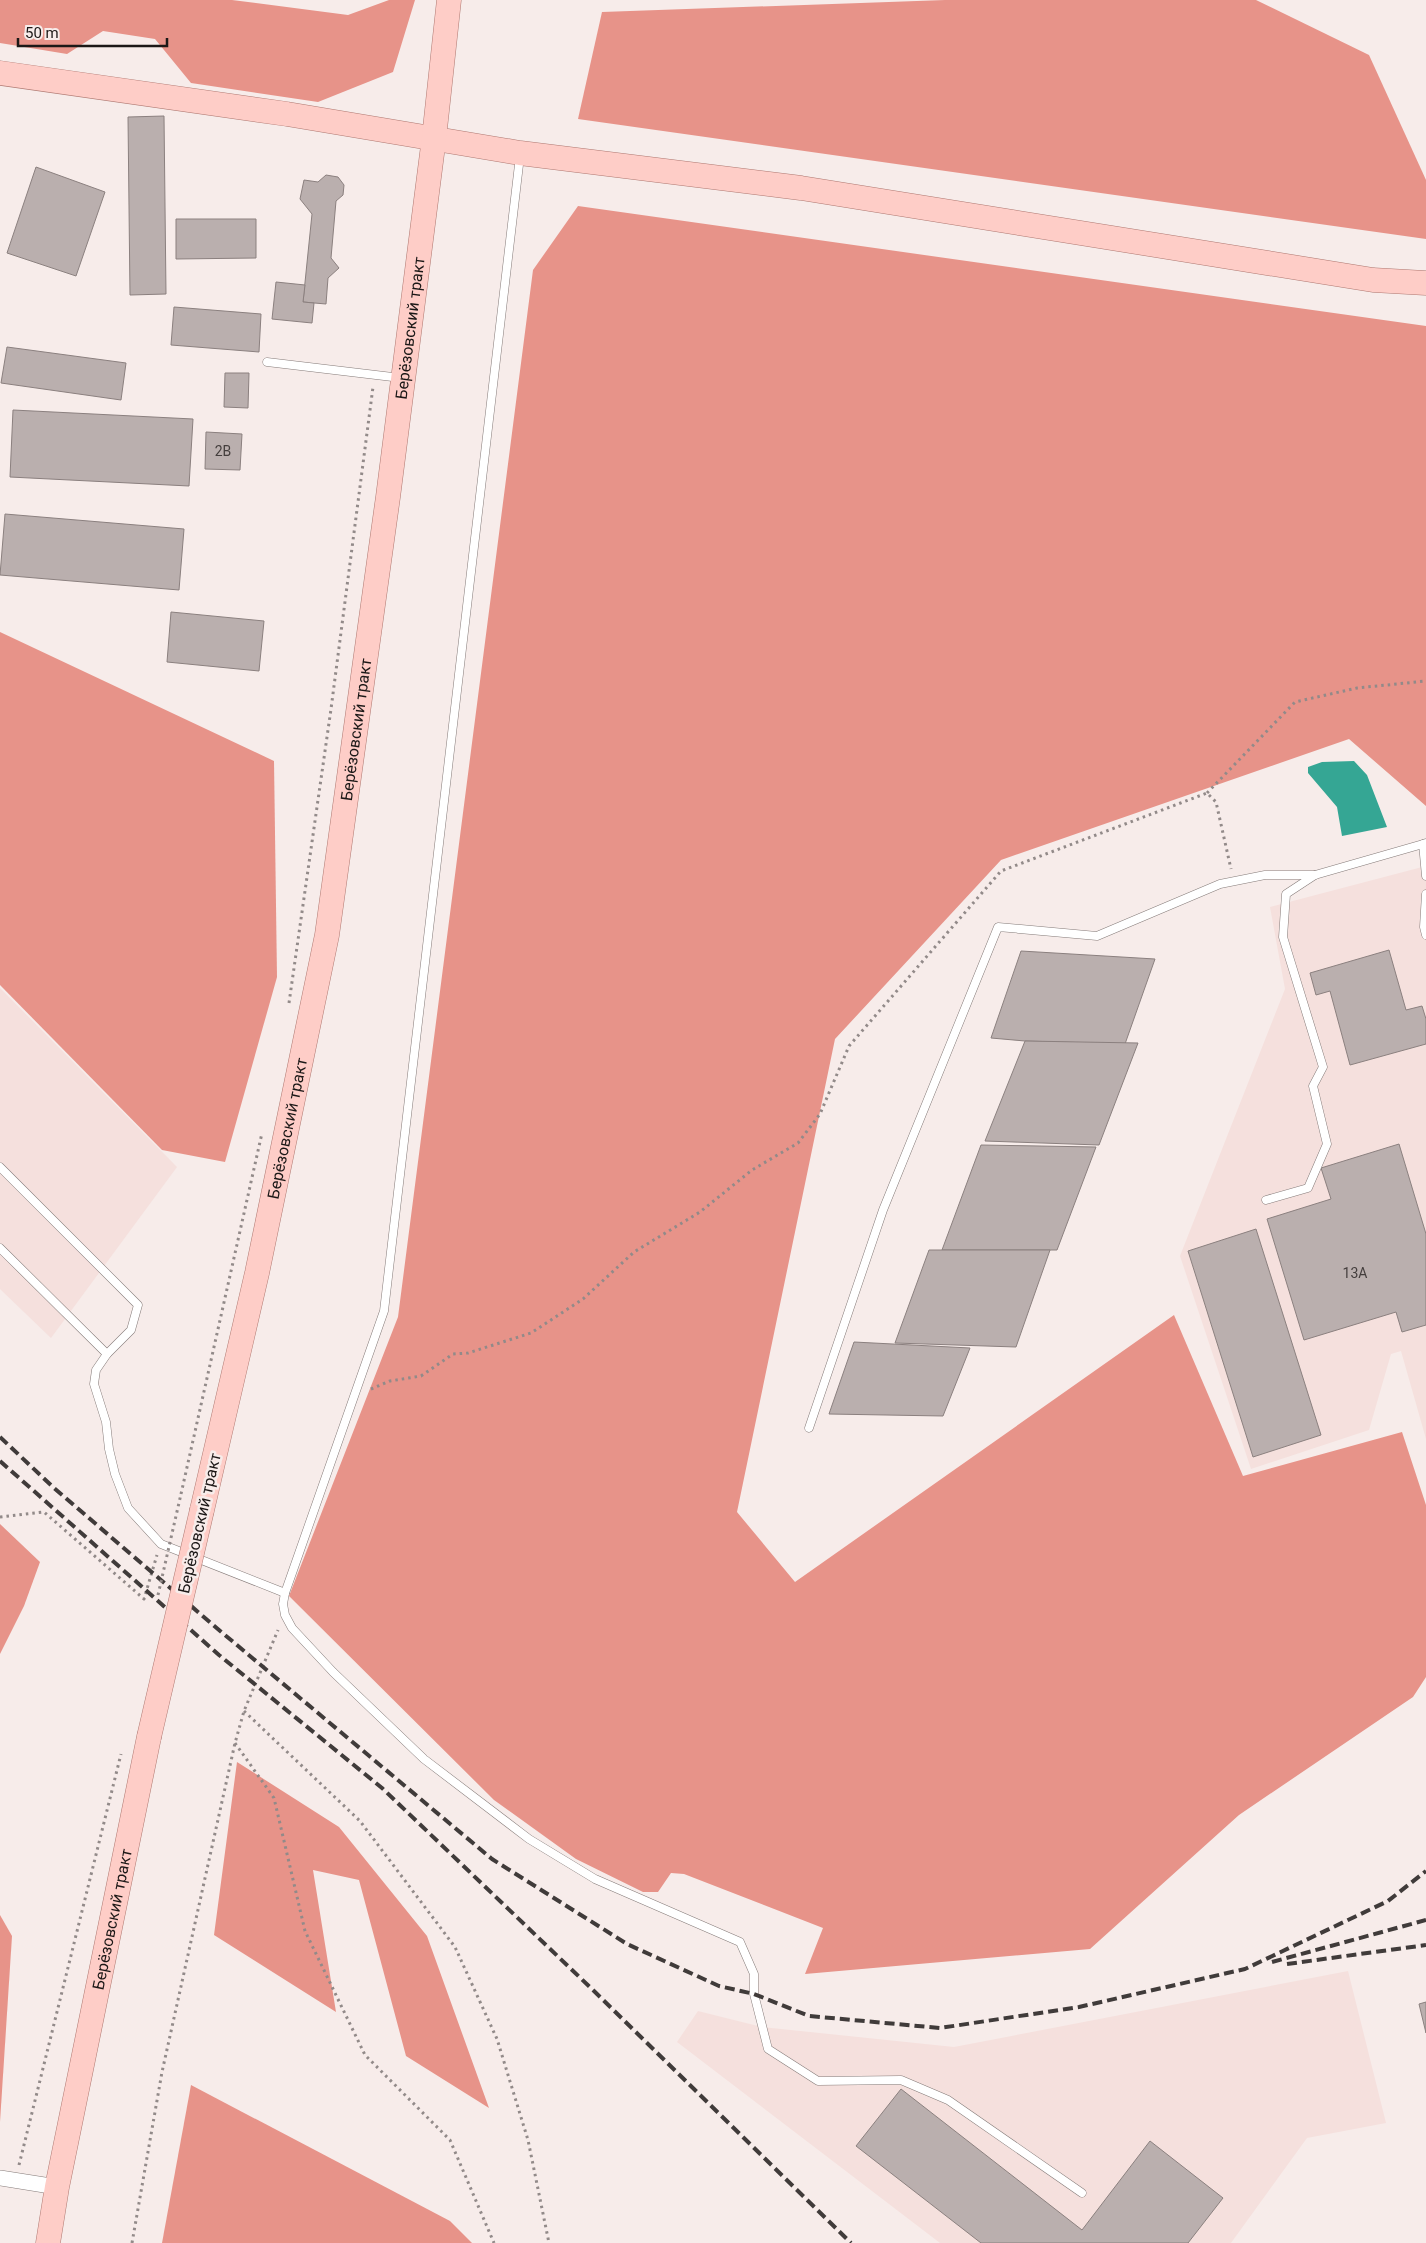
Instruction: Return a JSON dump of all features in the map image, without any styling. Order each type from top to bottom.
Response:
[{"type":"main road","name":"Берёзовский тракт","points":[[48,2243],[57,2187],[150,1737],[257,1273],[328,935],[404,378],[449,0]]},
{"type":"main road","points":[[0,73],[287,114],[520,153],[801,188],[1363,278],[1426,283]]},
{"type":"street","points":[[8,2180],[57,2187]]},
{"type":"lane","points":[[520,153],[384,1311],[285,1593],[283,1604],[285,1615],[292,1628],[334,1672],[424,1759],[529,1838],[595,1879],[740,1942],[754,1974],[754,1994],[768,2049],[818,2081],[901,2080],[948,2100],[1082,2192]]},
{"type":"lane","points":[[267,362],[404,378]]},
{"type":"lane","points":[[809,1428],[883,1210],[998,927],[1097,936],[1220,884],[1265,875],[1315,875],[1425,843],[1426,876]]},
{"type":"lane","points":[[1266,1200],[1308,1188],[1327,1144],[1312,1086],[1323,1067],[1283,937],[1286,894],[1315,875]]},
{"type":"lane","points":[[1426,894],[1424,927],[1426,935]]},
{"type":"lane","points":[[0,1167],[138,1305],[131,1330],[107,1354],[96,1370],[94,1384],[106,1422],[115,1474],[128,1508],[161,1544],[285,1593]]},
{"type":"lane","points":[[0,1248],[107,1354]]},
{"type":"path","points":[[288,1012],[331,709],[374,375]]},
{"type":"path","points":[[355,1395],[390,1381],[421,1376],[453,1354],[468,1353],[531,1333],[583,1299],[634,1252],[700,1212],[752,1170],[798,1143],[820,1114],[849,1046],[1002,871],[1207,793],[1295,702],[1357,688],[1426,681]]},
{"type":"path","points":[[1207,793],[1216,802],[1234,881]]},
{"type":"path","points":[[180,1494],[263,1128]]},
{"type":"path","points":[[0,1517],[44,1512],[144,1599],[161,1544]]},
{"type":"path","points":[[132,2243],[162,2072],[235,1743],[244,1711],[261,1666],[285,1615]]},
{"type":"path","points":[[244,1711],[360,1821],[455,1947],[497,2039],[528,2140],[549,2243]]},
{"type":"path","points":[[235,1743],[274,1798],[305,1931],[364,2055],[450,2140],[494,2243]]},
{"type":"path","points":[[8,2180],[123,1749]]},
{"type":"shaded area","points":[[0,0],[232,0],[348,15],[389,0],[415,0],[393,72],[318,102],[191,83],[155,39],[103,31],[67,54],[0,43]]},
{"type":"shaded area","points":[[945,0],[1256,0],[1369,55],[1426,180],[1426,239],[578,119],[602,12]]},
{"type":"shaded area","points":[[578,206],[1426,326],[1426,806],[1349,739],[1001,860],[835,1039],[737,1512],[795,1582],[1174,1315],[1243,1476],[1402,1432],[1426,1505],[1426,1677],[1413,1697],[1239,1815],[1090,1949],[805,1974],[823,1928],[684,1874],[671,1873],[658,1892],[643,1892],[576,1859],[494,1800],[289,1596],[398,1317],[533,270]]},
{"type":"shaded area","points":[[0,632],[274,761],[277,977],[225,1162],[162,1150],[0,985]]},
{"type":"shaded area","points":[[1354,761],[1367,775],[1387,827],[1342,836],[1337,807],[1308,773],[1308,767],[1322,762]]},
{"type":"shaded area","points":[[1426,866],[1426,1439],[1401,1351],[1391,1354],[1369,1430],[1251,1469],[1180,1256],[1285,989],[1270,907]]},
{"type":"shaded area","points":[[0,988],[177,1167],[51,1338],[0,1289]]},
{"type":"shaded area","points":[[0,1524],[40,1562],[24,1606],[0,1654]]},
{"type":"shaded area","points":[[237,1762],[339,1827],[427,1936],[489,2108],[406,2056],[359,1880],[313,1870],[336,2012],[214,1935]]},
{"type":"shaded area","points":[[0,1915],[12,1936],[0,2122]]},
{"type":"shaded area","points":[[1348,1971],[1386,2123],[1307,2138],[1231,2243],[940,2243],[677,2042],[698,2011],[762,2027],[954,2047]]},
{"type":"shaded area","points":[[191,2085],[450,2221],[472,2243],[162,2243]]},
{"type":"building","points":[[164,116],[166,294],[130,295],[128,117]]},
{"type":"building","points":[[36,167],[105,192],[76,276],[7,253]]},
{"type":"building","points":[[326,175],[338,177],[344,185],[343,195],[336,201],[331,258],[339,268],[328,278],[326,304],[303,302],[312,214],[300,199],[304,180],[318,182]]},
{"type":"building","points":[[176,219],[256,219],[256,258],[176,259]]},
{"type":"building","points":[[276,282],[305,285],[303,302],[314,303],[312,323],[272,319]]},
{"type":"building","points":[[174,307],[261,314],[259,352],[171,345]]},
{"type":"building","points":[[7,347],[126,363],[121,400],[1,383]]},
{"type":"building","points":[[225,373],[249,373],[248,408],[224,407]]},
{"type":"building","points":[[13,410],[193,419],[189,486],[10,477]]},
{"type":"building","points":[[206,432],[242,434],[240,470],[205,469]]},
{"type":"building","points":[[5,514],[184,529],[179,590],[0,575]]},
{"type":"building","points":[[171,612],[264,621],[259,671],[167,662]]},
{"type":"building","points":[[1389,950],[1406,1010],[1422,1006],[1426,1019],[1426,1044],[1350,1065],[1330,991],[1316,995],[1310,973]]},
{"type":"building","points":[[1021,951],[1155,959],[1125,1044],[991,1038]]},
{"type":"building","points":[[1025,1041],[1138,1043],[1099,1145],[985,1141]]},
{"type":"building","points":[[1399,1144],[1426,1234],[1426,1325],[1402,1332],[1396,1312],[1304,1340],[1267,1219],[1331,1199],[1321,1168]]},
{"type":"building","points":[[981,1145],[1096,1147],[1057,1250],[942,1250]]},
{"type":"building","points":[[1256,1229],[1321,1435],[1253,1457],[1188,1251]]},
{"type":"building","points":[[929,1250],[1050,1250],[1016,1347],[895,1343]]},
{"type":"building","points":[[854,1342],[970,1348],[943,1416],[829,1414]]},
{"type":"building","points":[[1426,2002],[1426,2033],[1419,2004]]},
{"type":"building","points":[[901,2089],[1082,2230],[1150,2141],[1223,2198],[1188,2243],[981,2243],[856,2146]]},
{"type":"railway","points":[[0,1437],[54,1488],[219,1630],[492,1859],[627,1944],[719,1986],[754,1994],[809,2016],[940,2028],[1079,2007],[1245,1969],[1388,1901],[1426,1871]]},
{"type":"railway","points":[[0,1461],[219,1655],[382,1788],[594,1991],[851,2243]]},
{"type":"railway","points":[[1272,1962],[1426,1920]]},
{"type":"railway","points":[[1287,1964],[1426,1945]]}]
